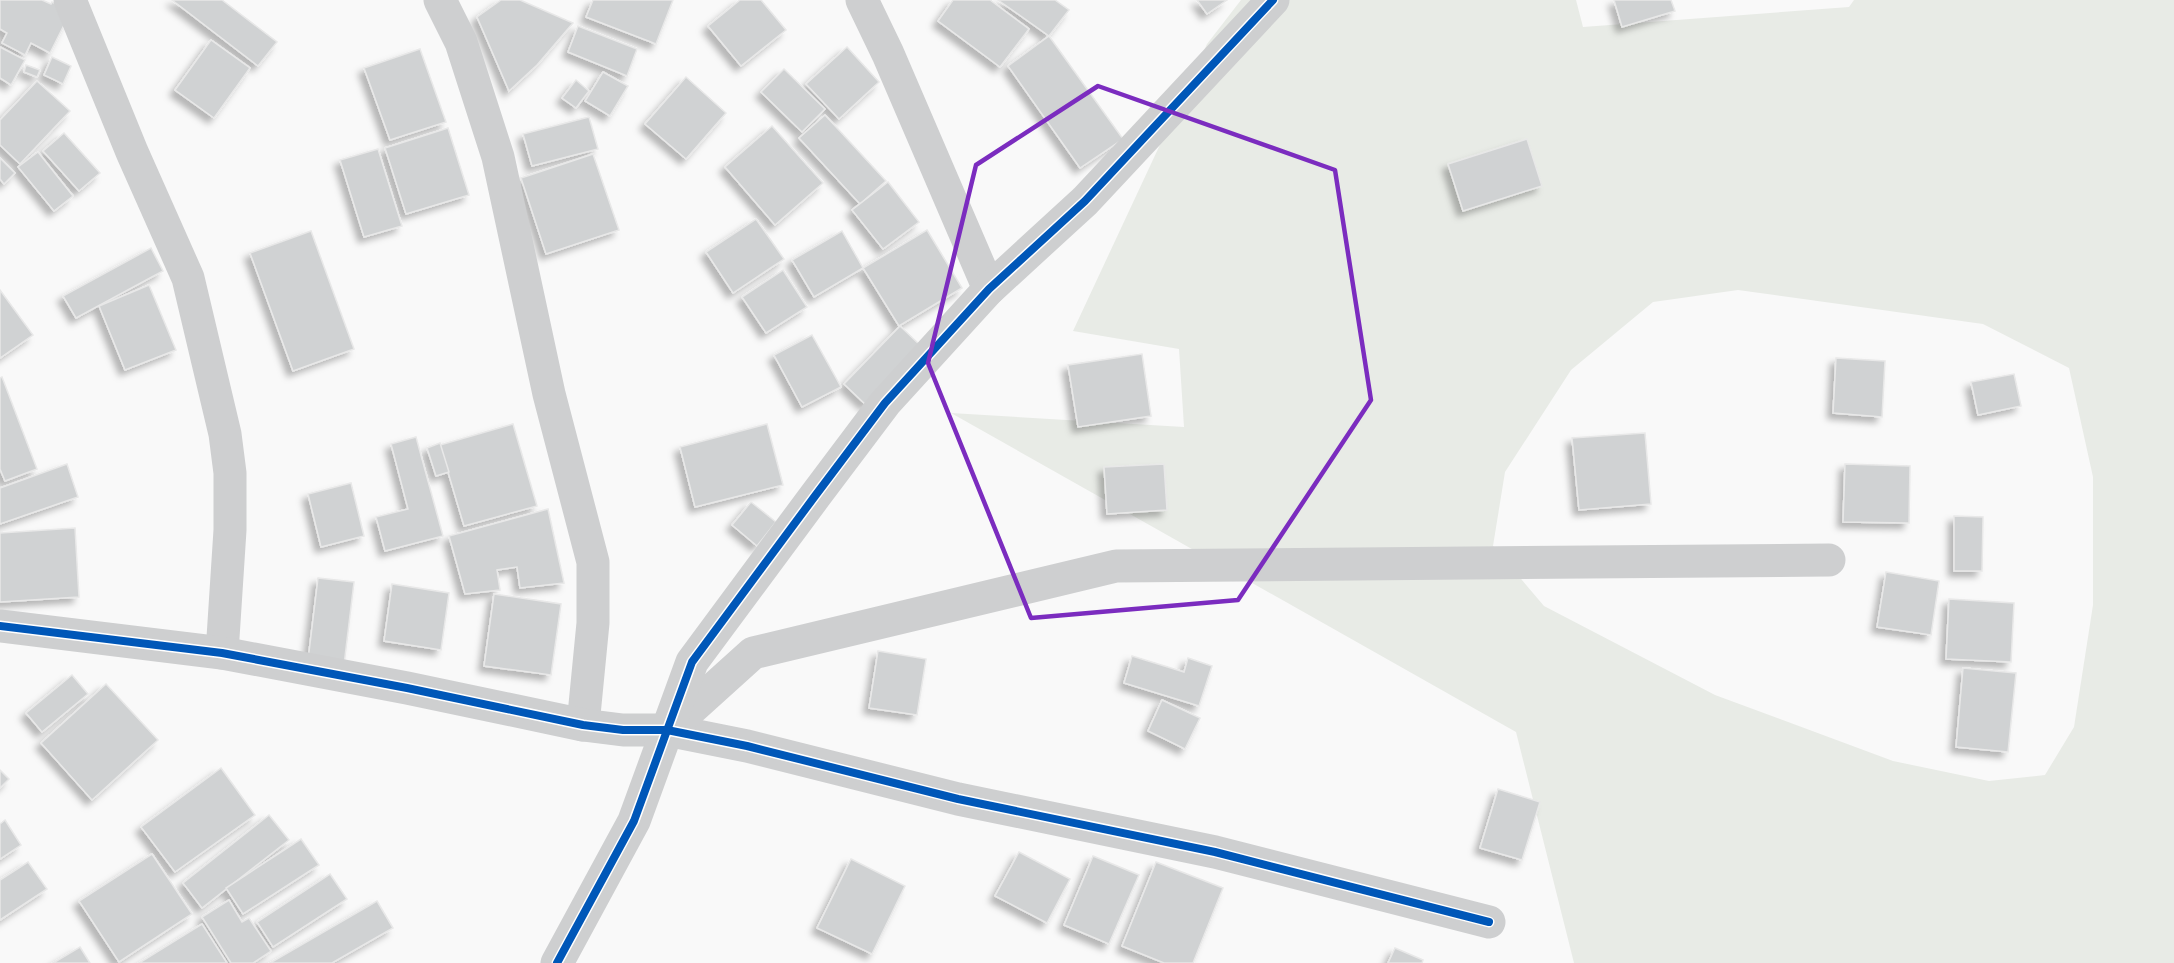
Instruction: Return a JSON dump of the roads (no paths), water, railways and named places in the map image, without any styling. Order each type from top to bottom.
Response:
[{"type":"street","points":[[70,0],[132,152],[188,278],[225,434],[230,473],[230,530],[222,653]]},
{"type":"street","points":[[440,0],[461,42],[498,157],[549,394],[593,562],[593,623],[583,725]]},
{"type":"street","points":[[862,0],[893,64],[989,289]]},
{"type":"street","points":[[557,963],[634,821],[693,662],[705,644],[885,403],[989,289],[1085,201],[1273,0]]},
{"type":"street","points":[[667,730],[753,653],[1116,566],[1829,560]]},
{"type":"street","points":[[0,626],[222,653],[407,688],[583,725],[623,730],[667,730],[747,746],[958,799],[1215,852],[1489,922]]}]
